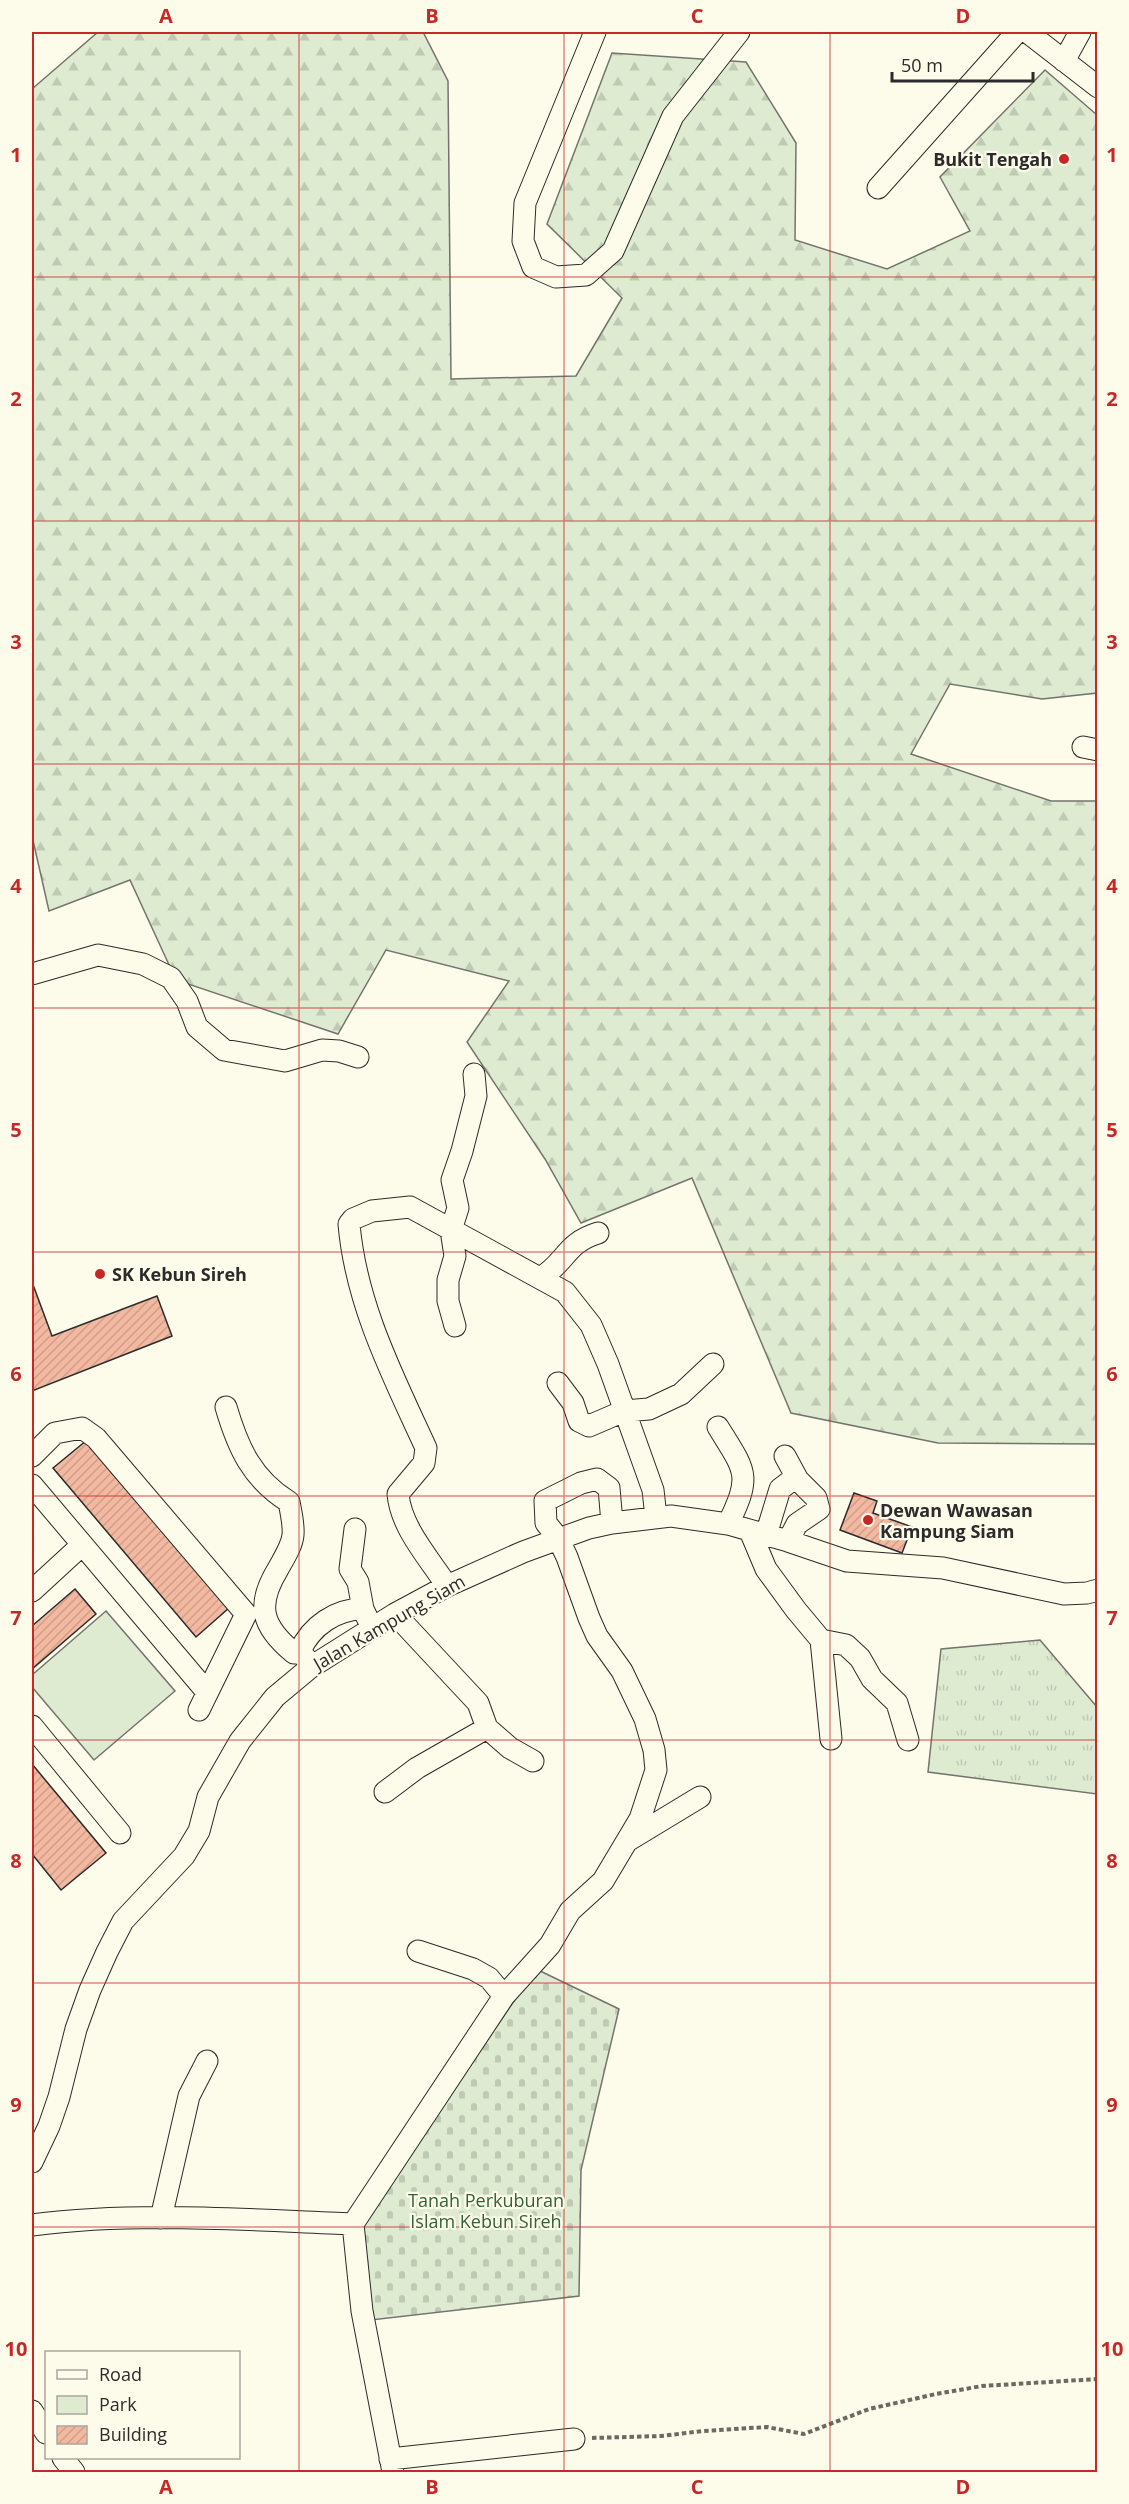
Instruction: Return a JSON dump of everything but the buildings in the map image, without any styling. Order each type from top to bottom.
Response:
[{"type":"street","points":[[595,32],[525,203],[523,241],[533,267],[556,277],[586,275],[614,251],[673,116],[739,32]]},
{"type":"street","points":[[878,188],[1017,32]]},
{"type":"street","points":[[1027,32],[1098,87]]},
{"type":"street","points":[[1064,60],[1080,32]]},
{"type":"street","points":[[32,974],[98,955],[143,964],[171,978],[187,1001],[197,1027],[224,1050],[285,1061],[322,1050],[339,1051],[358,1057]]},
{"type":"street","points":[[455,1326],[448,1301],[448,1280],[455,1256],[451,1230],[458,1208],[452,1180],[476,1096],[474,1074]]},
{"type":"street","points":[[447,1586],[406,1524],[399,1507],[398,1494],[424,1463],[426,1448],[373,1330],[354,1259],[349,1224],[353,1219],[372,1211],[410,1207],[565,1292],[591,1326],[608,1364],[653,1490],[656,1517]]},
{"type":"street","points":[[540,1278],[555,1269],[563,1255],[575,1243],[598,1233]]},
{"type":"street","points":[[558,1383],[573,1403],[579,1421],[589,1426],[624,1411],[648,1409],[681,1394],[713,1364]]},
{"type":"street","points":[[226,1407],[236,1441],[253,1469],[271,1491],[290,1502],[293,1534],[286,1555],[264,1596],[264,1609],[274,1633],[294,1653],[305,1659],[307,1636],[327,1620],[347,1609],[367,1618]]},
{"type":"street","points":[[718,1427],[739,1461],[744,1483],[739,1501],[728,1524]]},
{"type":"street","points":[[32,1456],[55,1433],[81,1428],[96,1438],[246,1614],[203,1701],[82,1545],[32,1485]]},
{"type":"street","points":[[785,1456],[798,1480],[816,1498],[819,1509],[797,1524],[788,1541]]},
{"type":"street","points":[[574,2439],[391,2466],[362,2311],[353,2224],[504,1996],[550,1945],[570,1911],[603,1881],[629,1840],[652,1788],[656,1770],[654,1750],[645,1719],[622,1671],[592,1627],[558,1538],[546,1523],[546,1501],[581,1483],[597,1479],[609,1488],[612,1523]]},
{"type":"street","points":[[798,1480],[792,1480],[780,1489],[779,1500],[758,1533],[766,1569],[775,1584],[821,1640],[831,1739]]},
{"type":"street","name":"Jalan Kampung Siam","points":[[32,2162],[49,2126],[59,2097],[76,2029],[90,1990],[123,1921],[184,1856],[199,1831],[208,1797],[240,1741],[305,1659],[367,1618],[395,1614],[447,1586],[558,1538],[612,1523],[671,1516],[728,1524],[847,1561],[944,1568],[1064,1594],[1088,1593],[1098,1590]]},
{"type":"street","points":[[355,1529],[350,1569],[358,1582],[367,1618]]},
{"type":"street","points":[[32,1591],[82,1545]]},
{"type":"street","points":[[395,1614],[478,1703],[487,1728],[510,1748],[533,1761]]},
{"type":"street","points":[[821,1640],[846,1645],[860,1658],[872,1679],[897,1703],[908,1740]]},
{"type":"street","points":[[32,1726],[120,1833]]},
{"type":"street","points":[[385,1792],[417,1768],[487,1728]]},
{"type":"street","points":[[629,1840],[700,1797]]},
{"type":"street","points":[[418,1951],[473,1969],[489,1978],[504,1996]]},
{"type":"street","points":[[161,2217],[189,2096],[207,2061]]},
{"type":"street","points":[[32,2225],[80,2219],[161,2217],[353,2224]]},
{"type":"street","points":[[32,2411],[45,2431]]},
{"type":"street","points":[[64,2459],[74,2472]]},
{"type":"path","points":[[574,2439],[661,2436],[703,2430],[767,2427],[804,2434],[869,2409],[936,2394],[982,2386],[1098,2379]]},
{"type":"green space","points":[[98,32],[423,32],[448,81],[451,379],[576,376],[622,298],[547,224],[612,53],[746,62],[796,143],[795,240],[887,269],[970,231],[940,177],[1045,70],[1097,115],[1097,693],[1042,699],[950,684],[911,754],[1051,801],[1097,801],[1097,1444],[938,1443],[791,1413],[692,1178],[581,1223],[545,1159],[467,1042],[509,981],[386,950],[338,1034],[176,980],[130,880],[49,911],[32,836],[32,89]]},
{"type":"green space","points":[[106,1611],[175,1691],[94,1760],[32,1687],[32,1675]]},
{"type":"green space","points":[[1040,1640],[1097,1707],[1097,1794],[928,1772],[941,1649]]},
{"type":"green space","name":"Tanah Perkuburan Islam Kebun Sireh","points":[[536,1969],[619,2009],[581,2170],[579,2296],[371,2320],[363,2222]]},
{"type":"place","name":"Bukit Tengah","points":[[1064,159]]},
{"type":"place","name":"SK Kebun Sireh","points":[[100,1274]]},
{"type":"place","name":"Dewan Wawasan Kampung Siam","points":[[868,1520]]}]
